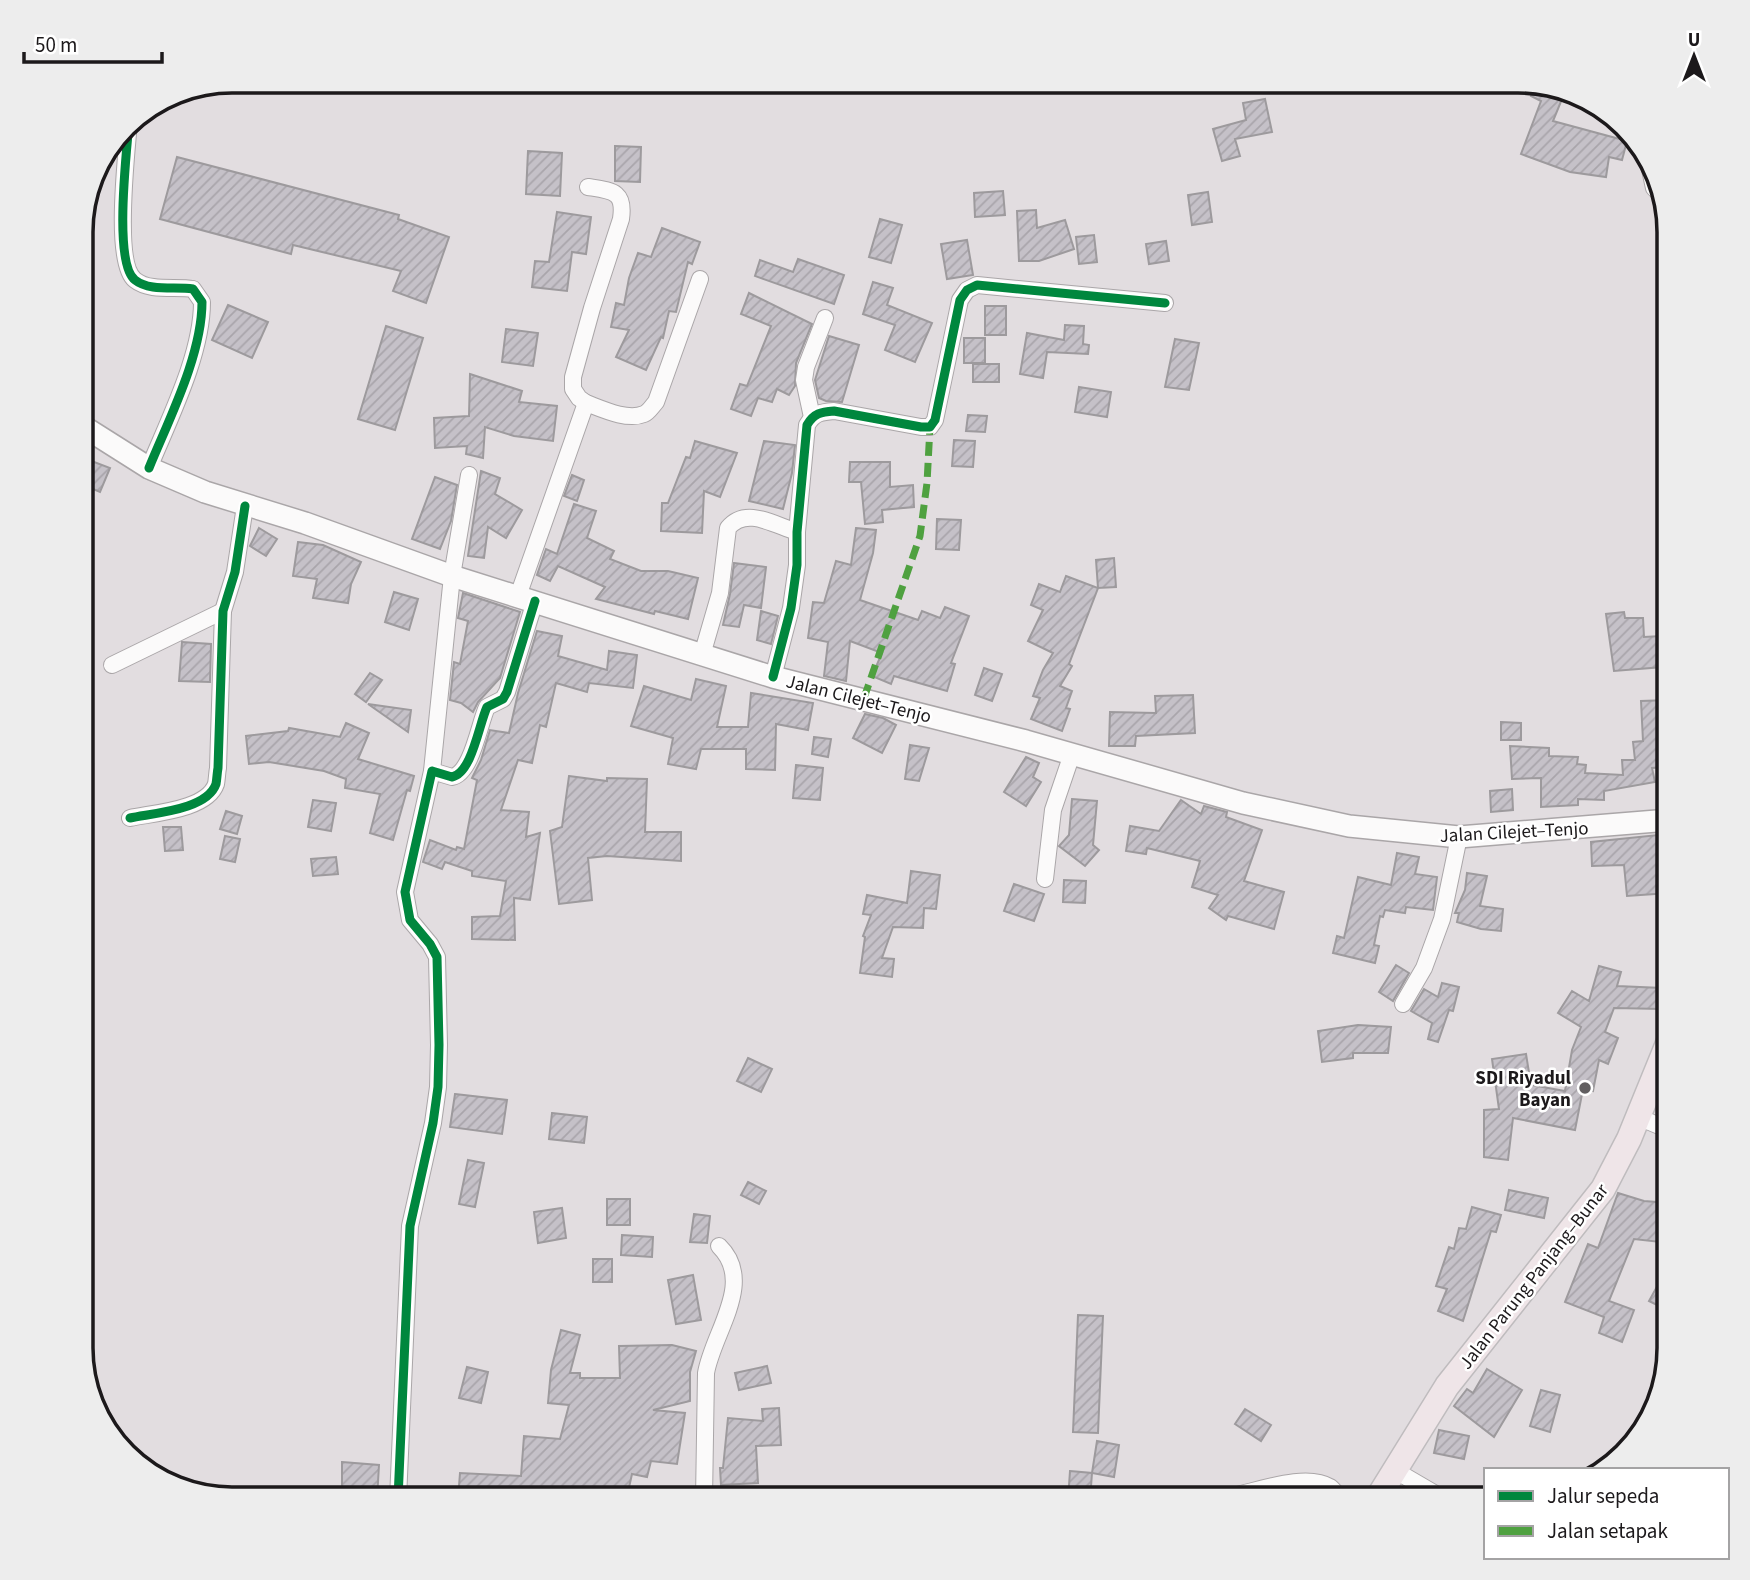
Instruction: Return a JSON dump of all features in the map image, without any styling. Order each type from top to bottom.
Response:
[{"type":"main road","name":"Jalan Cilejet–Tenjo","points":[[93,433],[149,468],[245,506],[305,523],[452,576],[773,677],[891,705],[1243,803],[1349,826],[1459,837],[1657,821]]},
{"type":"main road","name":"Jalan Parung Panjang–Bunar","points":[[1386,1487],[1447,1386],[1604,1189],[1629,1139],[1657,1070]]},
{"type":"street","points":[[127,142],[123,211],[129,272],[145,285],[193,289],[202,302],[197,337],[186,379],[149,468]]},
{"type":"street","points":[[589,187],[620,196],[623,204],[621,219],[572,377],[573,389],[579,398],[607,411],[634,416],[646,414],[656,402],[700,279]]},
{"type":"street","points":[[773,677],[791,608],[797,565],[797,532],[807,425],[812,417],[820,412],[834,411],[930,427],[935,420],[960,300],[967,290],[977,285],[1166,303]]},
{"type":"street","points":[[812,417],[804,380],[806,367],[825,318]]},
{"type":"street","points":[[432,771],[452,777],[460,774],[476,743],[488,707],[503,699],[508,692],[526,599],[586,403]]},
{"type":"street","points":[[399,1487],[410,1226],[433,1124],[438,1087],[439,1045],[437,957],[410,920],[405,892],[432,771],[452,576],[469,475]]},
{"type":"street","points":[[130,818],[192,805],[206,798],[215,786],[218,768],[223,611],[235,572],[245,506]]},
{"type":"street","points":[[702,655],[720,593],[727,528],[740,517],[751,517],[797,532]]},
{"type":"street","points":[[112,665],[223,611]]},
{"type":"street","points":[[1045,879],[1053,810],[1072,754]]},
{"type":"street","points":[[1403,1004],[1424,968],[1442,919],[1459,837]]},
{"type":"street","points":[[1638,1117],[1657,1125]]},
{"type":"street","points":[[704,1487],[706,1373],[709,1356],[731,1302],[734,1284],[733,1265],[719,1246]]},
{"type":"street","points":[[1396,1471],[1422,1487]]},
{"type":"street","points":[[1277,1487],[1314,1482],[1327,1487]]},
{"type":"building","points":[[1532,94],[1545,95],[1562,100],[1553,121],[1621,139],[1626,145],[1622,160],[1609,157],[1606,177],[1570,172],[1521,154],[1541,101],[1531,96]]},
{"type":"building","points":[[1265,99],[1272,132],[1235,139],[1240,156],[1222,161],[1213,129],[1246,120],[1243,103]]},
{"type":"building","points":[[615,146],[641,147],[640,182],[615,181]]},
{"type":"building","points":[[528,151],[562,153],[560,196],[526,194]]},
{"type":"building","points":[[177,157],[399,215],[398,219],[449,237],[426,303],[393,291],[401,271],[293,245],[291,254],[160,219]]},
{"type":"building","points":[[1003,191],[1005,215],[975,217],[974,193]]},
{"type":"building","points":[[1208,192],[1212,222],[1192,225],[1188,195]]},
{"type":"building","points":[[1036,210],[1037,228],[1065,220],[1074,249],[1039,261],[1019,261],[1017,211]]},
{"type":"building","points":[[557,212],[591,217],[586,254],[572,252],[567,291],[532,287],[535,261],[549,262]]},
{"type":"building","points":[[880,219],[902,225],[891,263],[869,257]]},
{"type":"building","points":[[662,228],[700,242],[692,264],[688,262],[676,312],[669,311],[663,338],[661,337],[646,370],[616,357],[629,330],[611,327],[616,303],[624,305],[629,278],[638,253],[651,257]]},
{"type":"building","points":[[1094,235],[1097,262],[1079,264],[1076,237]]},
{"type":"building","points":[[967,240],[973,275],[947,279],[941,244]]},
{"type":"building","points":[[1166,241],[1169,261],[1149,264],[1146,244]]},
{"type":"building","points":[[798,259],[844,275],[834,304],[755,276],[760,260],[793,272]]},
{"type":"building","points":[[873,282],[893,288],[887,305],[932,323],[915,362],[885,350],[895,325],[863,314]]},
{"type":"building","points":[[749,293],[812,324],[796,363],[795,386],[789,395],[777,389],[772,402],[758,398],[751,416],[731,409],[740,384],[747,386],[771,326],[741,314]]},
{"type":"building","points":[[228,305],[268,322],[252,358],[212,340]]},
{"type":"building","points":[[985,306],[1006,306],[1006,335],[985,335]]},
{"type":"building","points":[[1065,325],[1084,326],[1083,344],[1089,345],[1088,354],[1047,352],[1043,378],[1020,374],[1027,333],[1064,340]]},
{"type":"building","points":[[386,326],[423,338],[395,430],[358,419]]},
{"type":"building","points":[[506,329],[538,333],[533,366],[502,362]]},
{"type":"building","points":[[829,336],[859,345],[842,402],[819,398],[815,380]]},
{"type":"building","points":[[964,338],[985,338],[985,363],[964,363]]},
{"type":"building","points":[[1175,339],[1199,343],[1189,390],[1165,387]]},
{"type":"building","points":[[973,364],[999,364],[999,382],[973,382]]},
{"type":"building","points":[[470,374],[522,391],[519,402],[557,406],[553,441],[514,436],[485,427],[483,458],[466,454],[467,446],[435,448],[434,418],[469,416]]},
{"type":"building","points":[[1079,387],[1111,392],[1107,417],[1075,412]]},
{"type":"building","points":[[968,415],[987,416],[985,432],[966,431]]},
{"type":"building","points":[[954,440],[975,441],[973,467],[952,466]]},
{"type":"building","points":[[695,441],[737,453],[720,497],[704,491],[702,533],[661,531],[662,503],[668,503],[686,457],[690,458]]},
{"type":"building","points":[[764,441],[795,445],[792,473],[783,509],[749,501]]},
{"type":"building","points":[[93,462],[110,468],[100,492],[93,489]]},
{"type":"building","points":[[850,462],[890,462],[890,487],[913,485],[914,507],[882,510],[883,522],[865,524],[861,482],[849,482]]},
{"type":"building","points":[[481,471],[500,478],[495,494],[522,510],[506,538],[488,527],[484,558],[468,556]]},
{"type":"building","points":[[572,475],[584,480],[577,501],[564,496]]},
{"type":"building","points":[[435,477],[457,485],[451,521],[440,549],[412,539]]},
{"type":"building","points":[[574,504],[596,511],[587,538],[614,551],[610,559],[641,571],[668,571],[698,578],[688,619],[655,611],[654,614],[596,599],[605,587],[558,566],[550,581],[537,575],[546,549],[557,554]]},
{"type":"building","points":[[937,519],[961,520],[959,550],[936,549]]},
{"type":"building","points":[[259,528],[277,539],[266,556],[250,546]]},
{"type":"building","points":[[856,528],[876,530],[873,553],[860,600],[918,620],[922,611],[940,618],[945,607],[969,616],[951,663],[955,664],[947,691],[894,676],[891,684],[872,676],[882,653],[850,641],[846,681],[824,676],[828,642],[808,638],[813,602],[824,603],[836,561],[851,565]]},
{"type":"building","points":[[298,542],[323,545],[361,562],[351,584],[348,603],[313,598],[317,579],[293,576]]},
{"type":"building","points":[[1114,558],[1116,587],[1098,588],[1096,560]]},
{"type":"building","points":[[734,563],[766,567],[761,608],[744,605],[739,627],[723,625]]},
{"type":"building","points":[[1066,576],[1098,588],[1069,664],[1072,666],[1060,686],[1072,691],[1066,708],[1070,709],[1062,731],[1031,719],[1040,698],[1033,696],[1053,653],[1028,641],[1043,610],[1031,605],[1039,584],[1060,592]]},
{"type":"building","points":[[394,592],[418,599],[409,630],[385,622]]},
{"type":"building","points":[[463,593],[520,612],[500,678],[478,702],[473,712],[461,703],[450,700],[454,662],[460,664],[468,621],[458,618]]},
{"type":"building","points":[[761,611],[778,616],[771,644],[757,640]]},
{"type":"building","points":[[1624,612],[1625,618],[1643,618],[1644,637],[1657,636],[1657,667],[1614,671],[1606,614]]},
{"type":"building","points":[[537,631],[562,636],[558,656],[607,670],[609,651],[637,655],[633,688],[589,683],[587,692],[556,683],[546,727],[540,725],[532,763],[518,760],[501,810],[529,812],[526,837],[540,833],[530,900],[514,898],[515,940],[472,939],[472,917],[500,916],[506,881],[472,876],[472,871],[445,862],[442,869],[423,862],[430,840],[456,850],[457,847],[464,849],[477,780],[472,778],[481,760],[490,730],[509,733]]},
{"type":"building","points":[[182,642],[211,644],[210,682],[179,681]]},
{"type":"building","points":[[984,668],[1002,674],[992,701],[975,695]]},
{"type":"building","points":[[370,673],[382,680],[366,702],[355,694]]},
{"type":"building","points":[[696,679],[726,686],[717,727],[748,727],[751,693],[813,703],[808,730],[776,724],[775,770],[746,769],[746,749],[701,749],[696,769],[668,764],[673,738],[631,726],[644,686],[691,700]]},
{"type":"building","points":[[1193,695],[1195,733],[1136,736],[1135,746],[1109,746],[1110,712],[1156,713],[1155,696]]},
{"type":"building","points":[[1657,700],[1657,768],[1652,768],[1655,782],[1604,791],[1604,800],[1578,799],[1578,805],[1541,807],[1541,778],[1512,779],[1510,746],[1549,748],[1549,756],[1578,757],[1577,764],[1586,765],[1585,773],[1623,775],[1622,760],[1635,760],[1633,742],[1643,741],[1641,701]]},
{"type":"building","points":[[368,704],[411,710],[408,732]]},
{"type":"building","points":[[865,714],[883,718],[896,725],[882,753],[853,738]]},
{"type":"building","points":[[1501,722],[1521,723],[1521,740],[1501,740]]},
{"type":"building","points":[[346,723],[369,733],[358,759],[414,776],[410,791],[407,790],[393,840],[370,833],[380,794],[345,788],[346,779],[324,771],[269,762],[249,764],[246,736],[288,731],[289,728],[340,737]]},
{"type":"building","points":[[814,737],[831,739],[828,757],[812,754]]},
{"type":"building","points":[[910,745],[929,748],[919,781],[905,779]]},
{"type":"building","points":[[1026,757],[1039,763],[1033,777],[1041,782],[1026,806],[1004,792]]},
{"type":"building","points":[[796,765],[823,768],[820,800],[793,798]]},
{"type":"building","points":[[569,776],[607,781],[607,778],[647,779],[645,832],[681,832],[681,861],[607,856],[588,858],[592,900],[559,904],[550,831],[562,827]]},
{"type":"building","points":[[1512,789],[1513,810],[1491,812],[1490,791]]},
{"type":"building","points":[[1072,799],[1097,801],[1093,845],[1099,850],[1085,866],[1059,846],[1069,835]]},
{"type":"building","points":[[313,800],[336,803],[331,831],[308,827]]},
{"type":"building","points":[[1181,800],[1201,814],[1204,806],[1227,812],[1226,817],[1262,830],[1244,881],[1284,892],[1274,929],[1228,916],[1226,920],[1209,908],[1218,895],[1192,887],[1200,861],[1147,848],[1146,854],[1126,851],[1130,826],[1159,831]]},
{"type":"building","points":[[226,811],[242,816],[237,834],[220,829]]},
{"type":"building","points":[[163,827],[181,827],[183,850],[165,851]]},
{"type":"building","points":[[1657,835],[1657,894],[1627,896],[1624,865],[1592,866],[1591,842]]},
{"type":"building","points":[[225,836],[240,839],[235,862],[220,859]]},
{"type":"building","points":[[1397,853],[1419,857],[1415,874],[1437,877],[1433,910],[1406,907],[1405,913],[1385,910],[1383,917],[1380,916],[1374,945],[1379,946],[1375,963],[1333,953],[1337,936],[1344,938],[1358,877],[1391,885]]},
{"type":"building","points":[[336,857],[338,874],[313,876],[311,859]]},
{"type":"building","points":[[911,871],[940,875],[936,909],[924,908],[923,928],[893,927],[882,958],[894,959],[892,977],[860,973],[863,936],[871,915],[863,914],[867,895],[907,903]]},
{"type":"building","points":[[1467,873],[1487,876],[1480,906],[1503,909],[1501,931],[1457,922],[1459,913],[1455,913],[1465,890]]},
{"type":"building","points":[[1064,880],[1086,881],[1085,903],[1063,902]]},
{"type":"building","points":[[1014,884],[1044,894],[1034,921],[1004,911]]},
{"type":"building","points":[[1396,965],[1409,973],[1393,1001],[1379,992]]},
{"type":"building","points":[[1599,966],[1621,972],[1617,986],[1657,988],[1657,1009],[1614,1008],[1605,1032],[1618,1038],[1608,1064],[1599,1060],[1593,1091],[1583,1089],[1575,1130],[1513,1118],[1508,1160],[1484,1157],[1484,1110],[1499,1109],[1492,1059],[1526,1054],[1531,1085],[1565,1091],[1572,1050],[1581,1027],[1558,1013],[1572,991],[1589,1001]]},
{"type":"building","points":[[1442,983],[1459,987],[1453,1011],[1449,1010],[1438,1042],[1428,1039],[1432,1023],[1411,1011],[1424,989],[1438,997]]},
{"type":"building","points":[[1358,1025],[1391,1027],[1388,1053],[1353,1053],[1353,1058],[1322,1062],[1318,1031]]},
{"type":"building","points":[[748,1058],[772,1069],[761,1092],[737,1081]]},
{"type":"building","points":[[455,1094],[507,1100],[502,1134],[450,1127]]},
{"type":"building","points":[[552,1113],[587,1117],[584,1143],[549,1139]]},
{"type":"building","points":[[468,1160],[484,1163],[475,1207],[459,1204]]},
{"type":"building","points":[[748,1182],[766,1191],[759,1204],[741,1195]]},
{"type":"building","points":[[1509,1190],[1548,1198],[1544,1218],[1505,1210]]},
{"type":"building","points":[[1618,1193],[1657,1202],[1657,1242],[1634,1239],[1609,1301],[1634,1310],[1622,1342],[1599,1333],[1604,1317],[1565,1302],[1588,1244],[1598,1248]]},
{"type":"building","points":[[607,1199],[630,1199],[630,1225],[607,1225]]},
{"type":"building","points":[[1472,1207],[1501,1215],[1496,1232],[1491,1231],[1463,1321],[1438,1311],[1447,1289],[1436,1286],[1449,1247],[1454,1249],[1459,1228],[1466,1229]]},
{"type":"building","points":[[562,1208],[566,1238],[538,1243],[534,1212]]},
{"type":"building","points":[[694,1214],[710,1216],[707,1243],[690,1242]]},
{"type":"building","points":[[622,1235],[653,1237],[652,1257],[621,1255]]},
{"type":"building","points":[[593,1259],[612,1259],[612,1282],[593,1282]]},
{"type":"building","points":[[693,1275],[701,1320],[676,1324],[668,1280]]},
{"type":"building","points":[[1657,1287],[1657,1305],[1649,1301]]},
{"type":"building","points":[[1078,1315],[1103,1316],[1098,1433],[1073,1432]]},
{"type":"building","points":[[561,1330],[580,1335],[570,1373],[580,1373],[580,1378],[620,1378],[619,1346],[672,1345],[696,1351],[690,1372],[690,1401],[653,1410],[685,1413],[677,1464],[651,1461],[647,1477],[632,1474],[629,1487],[459,1487],[460,1473],[521,1476],[524,1436],[560,1439],[569,1405],[548,1403],[551,1370]]},
{"type":"building","points":[[767,1366],[771,1383],[739,1390],[735,1373]]},
{"type":"building","points":[[467,1367],[488,1372],[481,1403],[459,1398]]},
{"type":"building","points":[[1487,1369],[1522,1390],[1494,1437],[1454,1406],[1467,1389],[1473,1393]]},
{"type":"building","points":[[1541,1390],[1560,1395],[1550,1432],[1530,1426]]},
{"type":"building","points":[[779,1408],[781,1445],[756,1446],[758,1483],[721,1485],[720,1468],[723,1468],[728,1418],[763,1421],[762,1409]]},
{"type":"building","points":[[1245,1409],[1271,1425],[1261,1441],[1235,1424]]},
{"type":"building","points":[[1439,1430],[1469,1436],[1464,1459],[1434,1453]]},
{"type":"building","points":[[1097,1441],[1119,1445],[1114,1477],[1092,1473]]},
{"type":"building","points":[[342,1462],[379,1465],[378,1487],[342,1487]]},
{"type":"building","points":[[1070,1471],[1092,1473],[1091,1487],[1069,1487]]},
{"type":"marked path","points":[[864,698],[920,536],[927,483],[930,427]]},
{"type":"cycle path","points":[[127,141],[123,230],[128,269],[141,284],[193,289],[202,302],[201,322],[191,365],[149,468]]},
{"type":"cycle path","points":[[773,677],[791,608],[797,565],[797,532],[807,425],[812,418],[834,411],[930,427],[935,420],[960,300],[967,290],[977,285],[1165,303]]},
{"type":"cycle path","points":[[130,818],[191,805],[211,793],[216,784],[223,611],[235,572],[245,506]]},
{"type":"cycle path","points":[[399,1487],[410,1226],[433,1123],[438,1087],[439,1045],[437,957],[410,920],[405,892],[432,771],[452,777],[465,767],[487,707],[503,699],[507,692],[535,601]]},
{"type":"place","name":"SDI Riyadul Bayan","points":[[1585,1088]]}]
